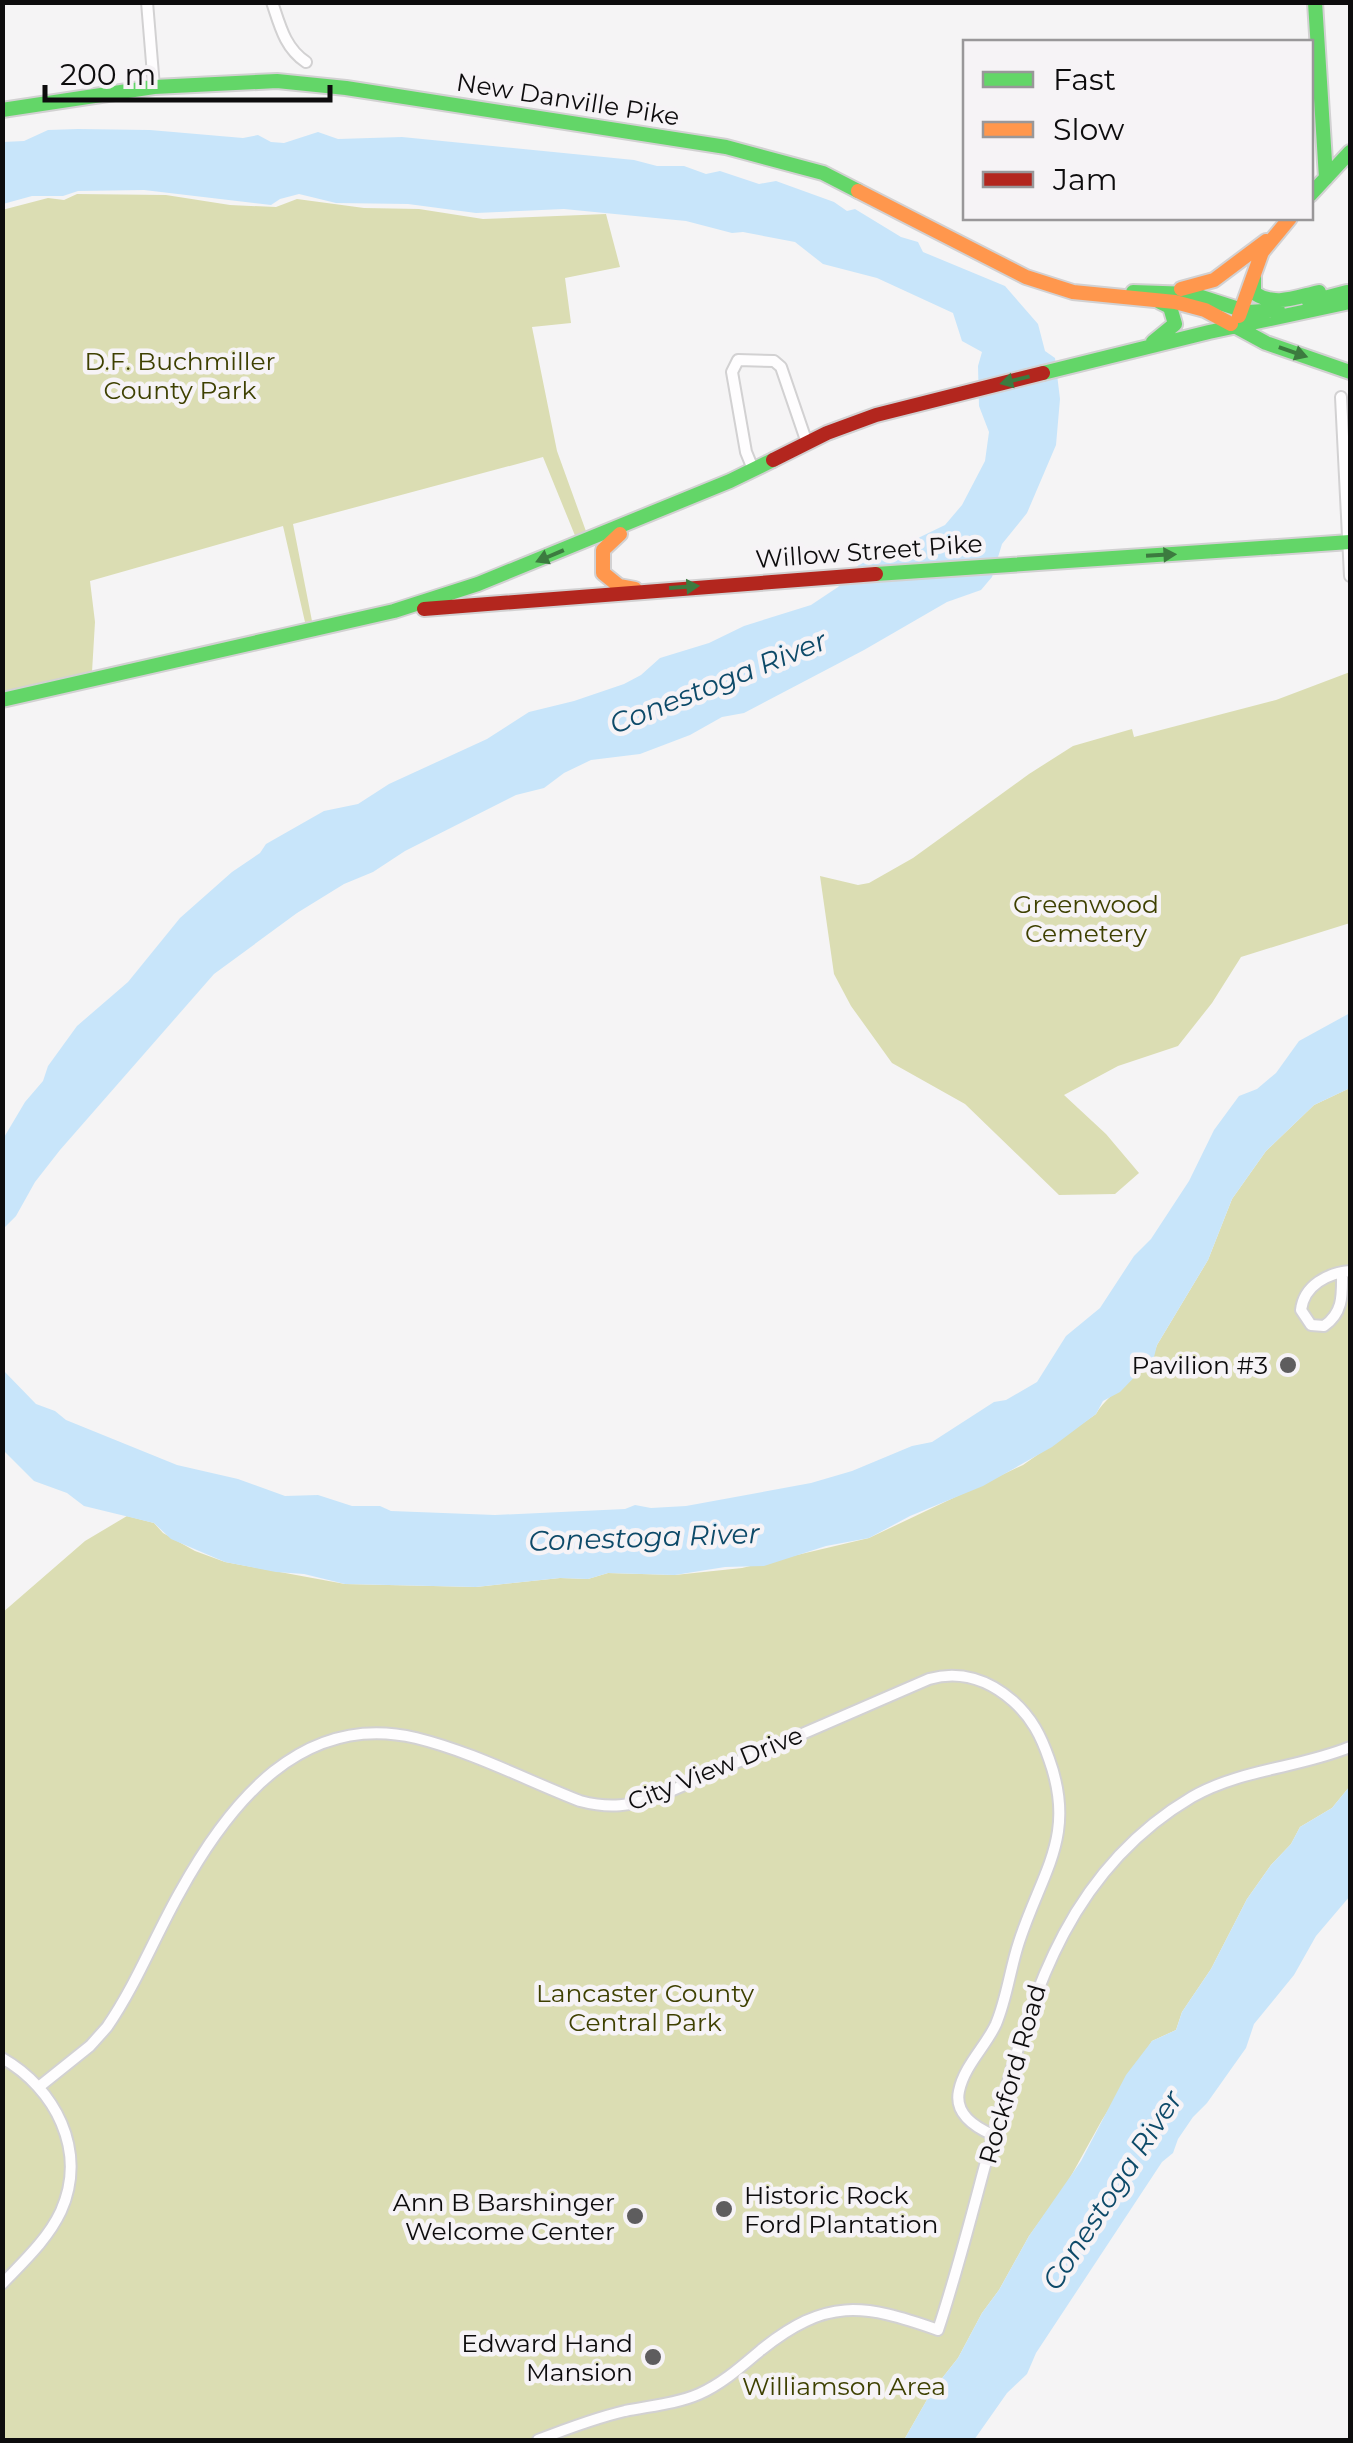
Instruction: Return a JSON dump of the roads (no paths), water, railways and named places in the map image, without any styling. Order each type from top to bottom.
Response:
[{"type":"main road","points":[[1315,2],[1326,178]]},
{"type":"main road","name":"New Danville Pike","points":[[2,110],[154,87],[247,81],[305,83],[762,154],[856,188],[1026,277],[1074,292],[1205,310],[1266,342],[1350,372]]},
{"type":"main road","points":[[1313,193],[1350,152]]},
{"type":"main road","points":[[1237,327],[1262,252],[1288,220]]},
{"type":"main road","points":[[1174,291],[1214,280],[1278,232]]},
{"type":"main road","points":[[1254,272],[1254,292],[1266,300],[1325,292],[1349,295]]},
{"type":"main road","name":"New Danville Pike","points":[[1098,295],[1174,291],[1241,310]]},
{"type":"main road","points":[[1241,310],[1269,312],[1349,295]]},
{"type":"main road","name":"Willow Street Pike","points":[[2,700],[394,610],[512,572],[876,415],[1237,327],[1349,295]]},
{"type":"main road","points":[[1133,352],[1154,342],[1175,324],[1170,307],[1154,301]]},
{"type":"main road","points":[[640,590],[618,586],[603,573],[601,557],[606,545],[626,530],[720,490],[730,481]]},
{"type":"main road","name":"Willow Street Pike","points":[[394,610],[1349,542]]},
{"type":"street","points":[[147,2],[154,87]]},
{"type":"street","points":[[272,2],[286,42],[306,62]]},
{"type":"street","points":[[753,469],[746,452],[732,372],[738,360],[774,361],[781,367],[807,443]]},
{"type":"street","points":[[1341,397],[1350,576]]},
{"type":"street","points":[[1346,1271],[1339,1310],[1324,1326],[1311,1325],[1301,1310],[1306,1294],[1325,1276],[1346,1271]]},
{"type":"street","name":"City View Drive","points":[[40,2086],[90,2046],[114,2018],[192,1869],[236,1807],[282,1764],[329,1739],[369,1732],[416,1738],[580,1801],[626,1806],[659,1796],[929,1680],[954,1674],[991,1686],[1026,1713],[1042,1738],[1061,1800],[1059,1834],[1019,1942],[999,2014],[959,2090],[962,2112],[976,2127],[993,2135]]},
{"type":"street","name":"Rockford Road","points":[[538,2440],[604,2417],[700,2394],[734,2373],[786,2330],[812,2317],[842,2311],[876,2312],[938,2330],[1040,1979],[1078,1909],[1110,1868],[1154,1823],[1206,1789],[1350,1747]]},
{"type":"street","points":[[2,2058],[40,2086],[60,2115],[70,2157],[68,2189],[52,2227],[2,2284]]},
{"type":"water","name":"Conestoga River","points":[[48,130],[243,138],[258,135],[284,143],[318,132],[338,139],[402,137],[684,166],[706,174],[720,171],[759,184],[776,181],[834,202],[847,211],[855,209],[901,237],[918,242],[923,252],[1005,286],[1038,324],[1045,351],[1055,358],[1060,399],[1056,445],[1027,513],[1002,544],[992,577],[981,590],[947,602],[744,713],[722,717],[690,735],[640,754],[591,760],[544,788],[516,795],[405,851],[297,913],[214,974],[60,1150],[3,1229],[3,1139],[43,1081],[48,1066],[77,1026],[128,982],[180,918],[266,844],[324,811],[358,804],[389,784],[487,739],[529,712],[624,684],[660,658],[811,605],[838,587],[864,559],[907,549],[916,539],[945,525],[962,505],[985,461],[989,432],[979,406],[978,366],[982,352],[962,341],[953,313],[877,278],[823,264],[795,242],[732,233],[686,221],[564,209],[476,213],[408,204],[336,203],[299,194],[271,205],[144,190],[78,191],[3,204],[3,142],[24,141]]},
{"type":"water","name":"Conestoga River","points":[[1350,1013],[1350,1088],[1314,1105],[1266,1151],[1232,1199],[1208,1260],[1157,1345],[1154,1357],[1120,1392],[1103,1401],[1096,1414],[1052,1447],[983,1486],[910,1516],[869,1538],[826,1546],[764,1566],[675,1575],[608,1573],[588,1579],[476,1587],[345,1584],[225,1562],[171,1539],[154,1523],[84,1506],[67,1493],[34,1481],[3,1450],[3,1370],[36,1404],[177,1465],[238,1479],[285,1496],[318,1495],[352,1506],[380,1506],[391,1511],[495,1515],[625,1509],[635,1505],[686,1506],[811,1483],[852,1471],[912,1446],[932,1442],[994,1402],[1006,1400],[1037,1382],[1066,1336],[1100,1308],[1134,1256],[1151,1239],[1189,1181],[1214,1130],[1239,1096],[1257,1089],[1276,1073],[1299,1041]]},
{"type":"water","name":"Conestoga River","points":[[1350,1786],[1350,1896],[1316,1936],[1294,1975],[1254,2024],[1246,2048],[1193,2117],[1173,2153],[1162,2162],[1036,2353],[1027,2374],[1007,2393],[974,2440],[904,2440],[932,2391],[958,2358],[1029,2236],[1081,2161],[1126,2075],[1152,2041],[1176,2030],[1182,2012],[1211,1969],[1247,1899],[1300,1827],[1332,1808]]},
{"type":"place","name":"Pavilion #3","points":[[1288,1365]]},
{"type":"place","name":"Historic Rock Ford Plantation","points":[[724,2209]]},
{"type":"place","name":"Ann B Barshinger Welcome Center","points":[[635,2216]]},
{"type":"place","name":"Edward Hand Mansion","points":[[653,2357]]},
{"type":"park label","name":"D.F. Buchmiller County Park","points":[[180,376]]},
{"type":"park label","name":"Greenwood Cemetery","points":[[1086,918]]},
{"type":"park label","name":"Lancaster County Central Park","points":[[645,2008]]},
{"type":"park label","name":"Williamson Area","points":[[844,2386]]}]
